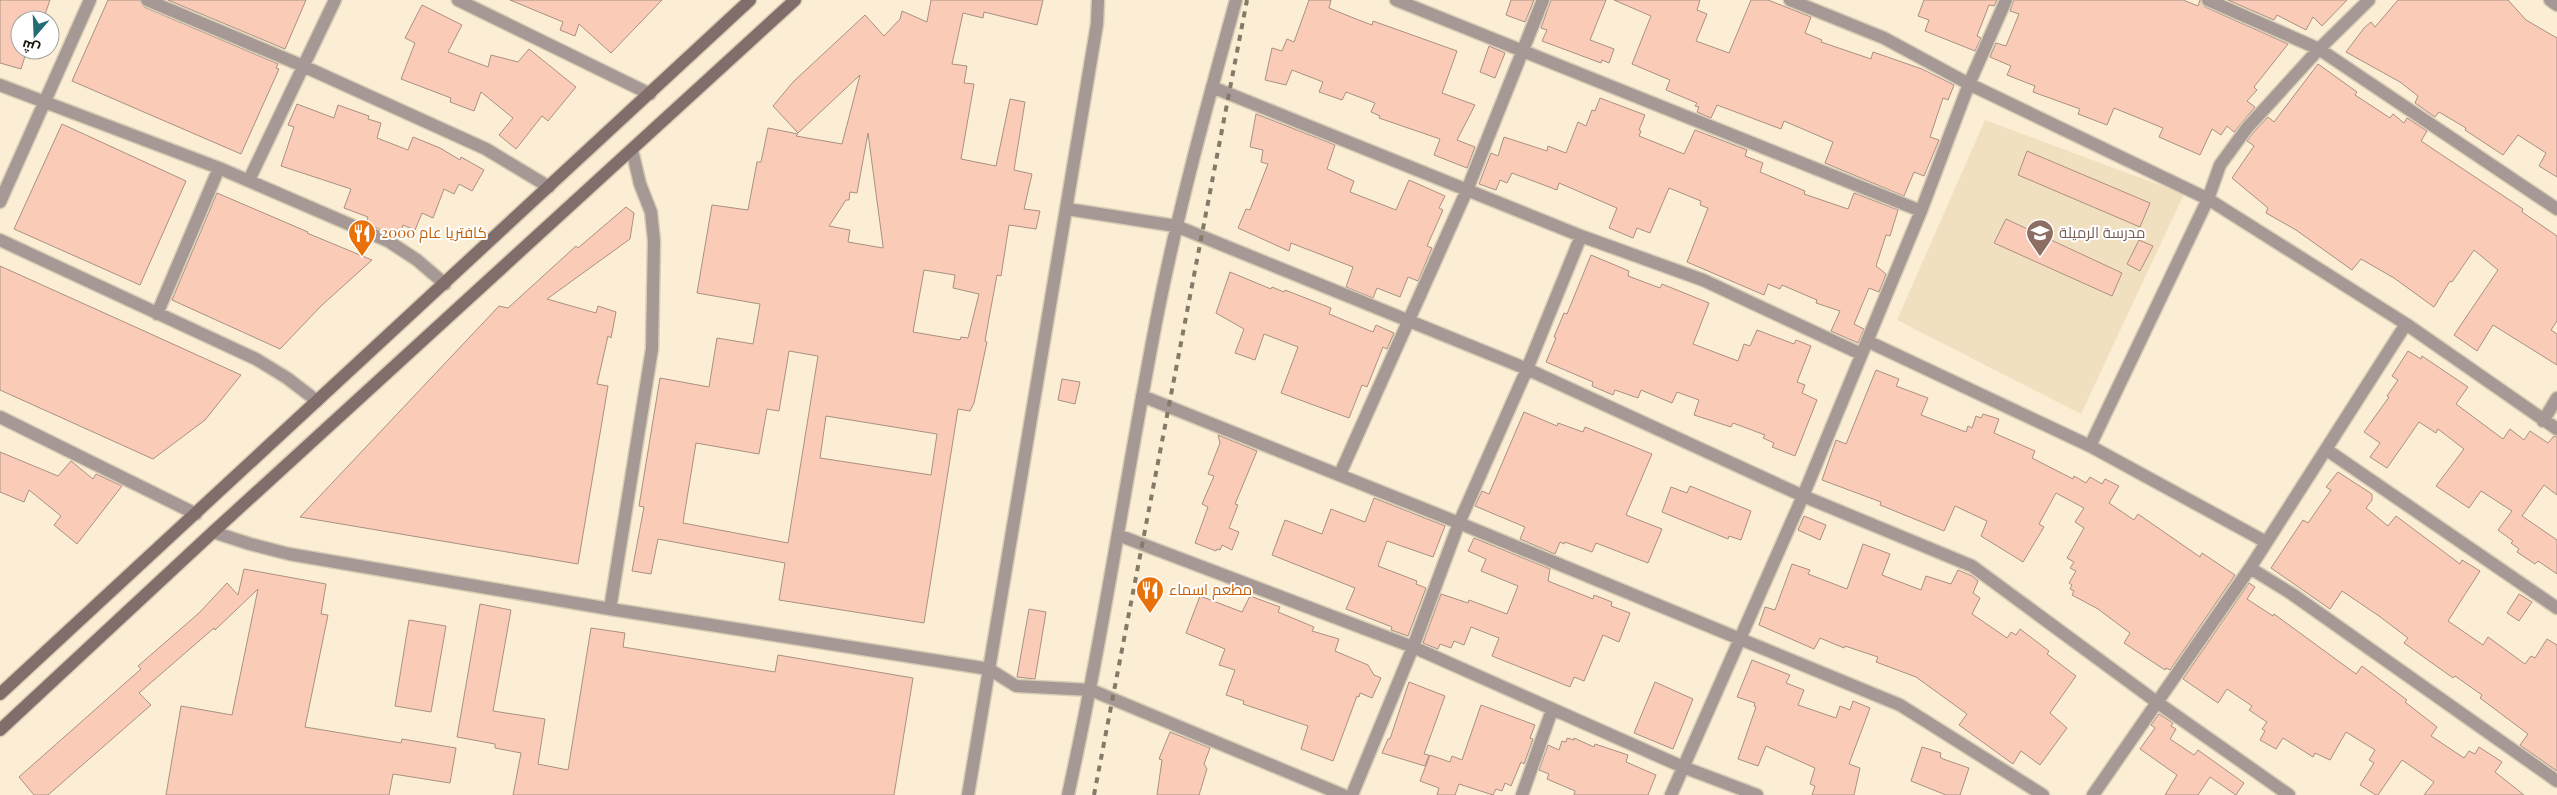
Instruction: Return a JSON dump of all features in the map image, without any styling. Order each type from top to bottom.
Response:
[{"type":"main road","points":[[0,694],[750,0]]},
{"type":"main road","points":[[0,730],[213,532],[795,0]]},
{"type":"street","points":[[0,202],[90,0]]},
{"type":"street","points":[[147,0],[303,66],[486,149],[549,187]]},
{"type":"street","points":[[249,180],[335,0]]},
{"type":"street","points":[[458,0],[474,4],[650,94]]},
{"type":"street","points":[[968,795],[1068,209],[1098,0]]},
{"type":"street","points":[[1068,795],[1091,690],[1142,396],[1176,226],[1236,0]]},
{"type":"street","points":[[1396,0],[1921,211]]},
{"type":"street","points":[[1340,474],[1410,323],[1467,190],[1543,0]]},
{"type":"street","points":[[1790,0],[1884,38],[1969,84],[2208,199],[2406,324],[2557,429]]},
{"type":"street","points":[[1671,795],[1803,496],[1921,211],[1969,84],[2006,0]]},
{"type":"street","points":[[2208,0],[2319,49],[2557,209]]},
{"type":"street","points":[[2090,446],[2208,199],[2220,165],[2233,145],[2319,49],[2369,0]]},
{"type":"street","points":[[2550,0],[2557,5]]},
{"type":"street","points":[[0,85],[220,168],[388,241],[417,260],[444,284]]},
{"type":"street","points":[[1212,87],[1581,236],[1703,280],[1861,354]]},
{"type":"street","points":[[610,609],[652,349],[654,241],[651,212],[640,184],[632,150]]},
{"type":"street","points":[[157,314],[220,168]]},
{"type":"street","points":[[1068,209],[1176,226],[1410,323],[1528,369],[1803,496],[1972,566],[2158,703],[2289,795]]},
{"type":"street","points":[[1352,795],[1413,647],[1459,523],[1528,369],[1581,236]]},
{"type":"street","points":[[0,240],[256,359],[287,378],[317,401]]},
{"type":"street","points":[[2093,795],[2250,568],[2406,324]]},
{"type":"street","points":[[1867,341],[2090,446],[2266,542]]},
{"type":"street","points":[[1142,396],[1340,474],[1900,705],[2043,795]]},
{"type":"street","points":[[2543,421],[2557,398]]},
{"type":"street","points":[[0,417],[196,514]]},
{"type":"street","points":[[2327,450],[2557,608]]},
{"type":"street","points":[[213,532],[290,554],[610,609],[989,668],[1016,686],[1091,690],[1343,795]]},
{"type":"street","points":[[1118,535],[1413,647],[1683,767],[1757,795]]},
{"type":"street","points":[[2250,568],[2292,594],[2557,781]]},
{"type":"street","points":[[1522,795],[1552,710]]},
{"type":"shaded area","name":"مدرسة الرميلة","points":[[1985,120],[2184,194],[2081,414],[1897,320]]},
{"type":"building","points":[[0,0],[50,0],[46,10],[10,10],[10,60],[24,60],[21,69],[0,63]]},
{"type":"building","points":[[108,0],[139,0],[144,7],[278,64],[276,68],[279,69],[241,154],[72,81]]},
{"type":"building","points":[[168,0],[306,0],[285,49]]},
{"type":"building","points":[[510,0],[662,0],[611,53],[579,24],[575,36],[560,30],[563,22]]},
{"type":"building","points":[[931,0],[1043,0],[1037,25],[984,12],[983,18],[963,13],[952,64],[967,66],[964,83],[974,84],[961,159],[996,166],[1010,99],[1025,102],[1014,170],[1032,174],[1024,209],[1040,211],[1036,229],[1009,225],[1001,276],[997,275],[985,341],[987,342],[974,403],[970,411],[958,409],[924,623],[779,600],[785,563],[658,539],[651,574],[632,571],[644,507],[639,506],[660,378],[709,387],[717,338],[753,344],[760,304],[697,293],[712,205],[748,210],[757,162],[761,162],[768,128],[798,134],[796,136],[842,144],[860,75],[798,133],[773,106],[793,82],[865,15],[884,36],[900,19],[902,11],[927,22]],"holes":[[[868,133],[883,248],[848,242],[850,230],[829,226],[846,200],[849,200],[850,192],[857,193]],[[924,270],[955,275],[953,288],[979,294],[968,338],[961,337],[960,340],[913,332]],[[789,351],[818,356],[788,543],[683,523],[696,443],[759,454],[767,409],[779,411]],[[826,416],[937,434],[931,475],[820,458]]]},
{"type":"building","points":[[1309,0],[1331,0],[1329,8],[1356,19],[1372,25],[1373,21],[1457,51],[1442,93],[1475,105],[1457,140],[1475,147],[1467,168],[1434,155],[1440,139],[1379,118],[1380,116],[1371,112],[1375,103],[1346,92],[1342,100],[1319,92],[1323,82],[1292,70],[1286,85],[1265,80],[1272,48],[1282,51],[1287,39],[1294,42]]},
{"type":"building","points":[[1511,0],[1534,0],[1525,22],[1506,15]]},
{"type":"building","points":[[1551,0],[1606,0],[1590,40],[1614,49],[1609,63],[1602,60],[1601,63],[1542,41],[1547,30],[1541,28]]},
{"type":"building","points":[[1614,0],[1700,0],[1697,10],[1707,14],[1696,41],[1729,53],[1751,0],[1768,0],[1811,17],[1805,33],[1822,40],[1821,42],[1871,59],[1873,52],[1922,69],[1954,85],[1948,100],[1943,98],[1930,137],[1939,140],[1924,176],[1914,172],[1904,196],[1825,163],[1833,142],[1784,121],[1781,129],[1717,105],[1711,118],[1697,112],[1699,107],[1695,106],[1697,103],[1666,90],[1670,80],[1632,64],[1651,16]]},
{"type":"building","points":[[1924,0],[1997,0],[1994,6],[1989,5],[1977,36],[1981,38],[1975,51],[1925,31],[1929,20],[1918,16]]},
{"type":"building","points":[[2014,0],[2183,0],[2198,6],[2200,0],[2205,7],[2288,44],[2254,87],[2257,90],[2247,101],[2255,107],[2234,132],[2227,126],[2221,135],[2212,129],[2200,155],[2159,137],[2163,128],[2114,108],[2107,125],[2078,114],[2080,109],[2033,92],[2035,86],[2007,75],[2011,66],[1990,57],[1996,43],[2006,46],[2019,14],[2010,11]]},
{"type":"building","points":[[2228,0],[2347,0],[2322,26],[2313,17],[2306,30],[2277,15],[2274,20]]},
{"type":"building","points":[[2398,0],[2508,0],[2526,20],[2557,38],[2557,177],[2539,166],[2546,153],[2518,135],[2503,155],[2465,130],[2466,128],[2439,112],[2435,117],[2415,103],[2418,96],[2400,82],[2346,52],[2364,28],[2371,22],[2375,27]]},
{"type":"building","points":[[422,5],[462,25],[448,52],[488,67],[491,55],[518,62],[529,49],[576,87],[548,121],[542,116],[516,149],[499,135],[513,118],[481,92],[474,111],[450,102],[451,98],[401,79],[415,43],[405,38]]},
{"type":"building","points":[[1489,46],[1505,53],[1495,78],[1480,72]]},
{"type":"building","points":[[2318,64],[2357,92],[2355,95],[2390,118],[2393,114],[2404,123],[2407,118],[2427,131],[2421,141],[2523,209],[2522,212],[2557,236],[2557,321],[2551,330],[2557,334],[2557,365],[2493,325],[2477,351],[2454,335],[2498,270],[2474,250],[2452,282],[2450,281],[2434,307],[2394,278],[2361,259],[2352,270],[2296,230],[2266,213],[2268,208],[2232,178],[2254,146],[2247,141],[2253,133],[2268,117],[2274,122]]},
{"type":"building","points":[[1600,98],[1645,115],[1639,130],[1641,131],[1639,136],[1684,154],[1695,130],[1747,150],[1745,156],[1763,163],[1760,172],[1805,191],[1804,194],[1848,209],[1854,193],[1898,210],[1890,236],[1886,235],[1876,266],[1886,274],[1879,292],[1869,288],[1854,324],[1864,329],[1858,343],[1831,331],[1840,311],[1816,303],[1817,300],[1782,285],[1780,289],[1768,284],[1764,295],[1687,262],[1708,208],[1700,205],[1701,201],[1669,188],[1650,233],[1637,228],[1633,238],[1609,228],[1617,208],[1559,183],[1557,190],[1512,173],[1507,183],[1500,180],[1496,190],[1479,184],[1491,153],[1498,156],[1504,137],[1547,151],[1548,146],[1566,153],[1578,122],[1586,126],[1592,110],[1595,111]]},
{"type":"building","points":[[297,104],[334,118],[338,105],[369,116],[368,119],[381,123],[377,138],[408,150],[413,137],[440,148],[460,160],[461,157],[484,170],[472,191],[459,184],[454,194],[444,189],[433,218],[422,213],[415,230],[403,225],[399,238],[366,223],[368,217],[344,208],[351,189],[281,166],[294,127],[288,125]]},
{"type":"building","points":[[1256,114],[1335,145],[1327,169],[1354,181],[1350,192],[1396,210],[1409,180],[1445,196],[1439,208],[1443,210],[1427,246],[1432,248],[1418,281],[1408,277],[1400,297],[1377,288],[1373,298],[1346,287],[1353,267],[1291,243],[1289,251],[1238,228],[1246,209],[1250,210],[1268,164],[1261,162],[1263,150],[1250,147]]},
{"type":"building","points":[[62,124],[186,181],[140,285],[14,229]]},
{"type":"building","points":[[2027,151],[2150,203],[2140,227],[2018,175]]},
{"type":"building","points":[[217,193],[372,260],[321,306],[280,349],[172,300]]},
{"type":"building","points":[[626,207],[634,213],[630,239],[547,299],[596,313],[598,306],[616,312],[611,338],[608,336],[597,384],[608,386],[578,564],[300,517],[499,306],[508,308],[576,246],[578,248]]},
{"type":"building","points":[[2006,219],[2122,273],[2112,296],[1994,243]]},
{"type":"building","points":[[2139,240],[2153,246],[2140,271],[2127,264]]},
{"type":"building","points":[[1591,255],[1629,271],[1628,276],[1660,288],[1662,284],[1709,303],[1693,344],[1738,361],[1744,344],[1750,346],[1757,330],[1794,344],[1796,340],[1811,346],[1797,382],[1805,385],[1802,393],[1817,400],[1795,456],[1772,447],[1774,443],[1763,438],[1765,435],[1733,423],[1731,427],[1694,415],[1699,400],[1677,392],[1672,403],[1641,390],[1638,398],[1615,390],[1613,395],[1592,386],[1593,382],[1546,362],[1564,313],[1567,314]]},
{"type":"building","points":[[0,266],[241,375],[205,420],[153,459],[0,390]]},
{"type":"building","points":[[1230,272],[1271,289],[1272,287],[1284,292],[1285,290],[1331,308],[1329,314],[1373,332],[1376,325],[1394,333],[1387,349],[1383,347],[1367,387],[1362,385],[1349,418],[1281,393],[1298,347],[1264,334],[1255,360],[1235,353],[1244,329],[1216,313]]},
{"type":"building","points":[[2408,351],[2421,359],[2422,356],[2468,387],[2456,404],[2503,439],[2510,429],[2524,440],[2530,431],[2548,443],[2554,436],[2557,437],[2557,495],[2544,485],[2522,516],[2557,540],[2557,574],[2538,561],[2535,564],[2517,552],[2519,549],[2511,543],[2513,541],[2498,530],[2512,511],[2481,491],[2469,508],[2436,486],[2464,449],[2438,429],[2436,433],[2419,422],[2387,468],[2370,457],[2380,443],[2364,432],[2389,397],[2387,396],[2398,380],[2392,376]]},
{"type":"building","points":[[1876,370],[1899,379],[1896,386],[1928,398],[1921,415],[1966,432],[1968,426],[1972,428],[1976,416],[1981,418],[1983,414],[1999,419],[1994,433],[2035,451],[2032,458],[2073,479],[2074,476],[2086,483],[2090,477],[2102,484],[2105,479],[2119,486],[2109,503],[2134,520],[2138,514],[2200,557],[2202,553],[2235,575],[2170,670],[2166,668],[2165,670],[2124,643],[2130,633],[2098,609],[2072,595],[2074,591],[2070,589],[2072,585],[2069,583],[2076,571],[2070,568],[2074,562],[2067,558],[2084,528],[2075,522],[2084,508],[2056,493],[2039,524],[2044,527],[2023,562],[1981,536],[1987,521],[1955,506],[1944,531],[1880,505],[1881,502],[1822,480],[1836,440],[1846,444]]},
{"type":"building","points":[[1062,379],[1080,382],[1075,404],[1058,400]]},
{"type":"building","points":[[1524,412],[1557,426],[1558,423],[1583,432],[1585,427],[1652,454],[1626,515],[1662,529],[1648,563],[1596,543],[1592,552],[1560,542],[1555,554],[1520,539],[1525,527],[1475,506],[1482,491],[1489,494]]},
{"type":"building","points":[[1218,435],[1257,451],[1235,504],[1238,505],[1229,528],[1239,532],[1232,550],[1222,545],[1220,550],[1217,549],[1216,551],[1195,543],[1208,507],[1202,504],[1214,476],[1208,474],[1220,443]]},
{"type":"building","points":[[0,452],[58,476],[71,461],[93,479],[96,474],[122,486],[77,544],[54,525],[61,516],[29,490],[24,502],[0,492]]},
{"type":"building","points":[[2338,472],[2372,494],[2372,500],[2366,508],[2388,526],[2396,516],[2460,564],[2462,560],[2480,571],[2448,621],[2483,645],[2488,637],[2525,664],[2531,656],[2535,658],[2547,639],[2557,645],[2557,771],[2520,745],[2528,734],[2480,698],[2482,695],[2455,676],[2453,678],[2404,643],[2408,638],[2379,616],[2342,591],[2330,609],[2271,568],[2303,520],[2308,523],[2331,490],[2326,487]]},
{"type":"building","points":[[1690,486],[1751,511],[1741,540],[1729,536],[1728,539],[1662,512],[1671,487],[1687,493]]},
{"type":"building","points":[[1374,498],[1445,526],[1433,557],[1387,541],[1378,566],[1417,581],[1416,584],[1426,588],[1408,636],[1391,630],[1392,627],[1346,609],[1355,588],[1272,555],[1285,520],[1322,534],[1331,509],[1365,522]]},
{"type":"building","points":[[1804,516],[1826,525],[1820,540],[1798,530]]},
{"type":"building","points":[[1474,538],[1550,569],[1548,581],[1593,599],[1594,595],[1612,602],[1611,606],[1630,613],[1619,642],[1603,635],[1584,681],[1574,677],[1570,687],[1492,656],[1499,638],[1471,627],[1464,645],[1454,641],[1451,648],[1440,644],[1438,649],[1423,643],[1441,594],[1468,603],[1469,600],[1507,614],[1518,586],[1481,571],[1486,559],[1468,551]]},
{"type":"building","points":[[1863,544],[1890,554],[1882,575],[1921,590],[1926,576],[1951,584],[1958,570],[1972,576],[1978,581],[1973,593],[1980,598],[1972,614],[2007,638],[2011,632],[2016,635],[2020,629],[2049,651],[2047,654],[2076,676],[2050,713],[2067,728],[2040,765],[2021,751],[2013,764],[1959,725],[1967,714],[1916,677],[1876,662],[1878,657],[1845,646],[1844,648],[1820,638],[1814,649],[1759,625],[1765,607],[1775,610],[1792,564],[1810,570],[1808,574],[1847,589]]},
{"type":"building","points":[[244,569],[326,584],[321,614],[328,615],[305,727],[401,743],[402,739],[456,748],[450,783],[393,774],[389,795],[166,795],[181,706],[232,715],[258,589],[215,630],[214,628],[139,693],[151,705],[48,795],[34,795],[19,777],[141,669],[138,666],[199,613],[227,583],[238,595]]},
{"type":"building","points":[[2249,583],[2255,587],[2247,599],[2273,616],[2274,614],[2356,674],[2362,666],[2407,700],[2405,702],[2437,727],[2431,736],[2464,758],[2469,751],[2475,754],[2479,747],[2502,762],[2495,772],[2524,795],[2424,795],[2434,782],[2402,760],[2378,795],[2376,795],[2360,785],[2374,763],[2369,760],[2375,750],[2346,732],[2330,760],[2315,753],[2313,757],[2283,738],[2276,749],[2260,740],[2265,731],[2262,729],[2267,722],[2249,710],[2252,706],[2227,689],[2218,703],[2183,679]]},
{"type":"building","points":[[2519,594],[2532,602],[2519,621],[2507,613]]},
{"type":"building","points":[[1200,596],[1242,612],[1250,596],[1280,607],[1278,612],[1314,627],[1312,631],[1339,639],[1335,651],[1368,665],[1374,675],[1381,678],[1372,698],[1360,693],[1359,697],[1357,696],[1333,761],[1301,749],[1308,726],[1243,704],[1244,701],[1226,695],[1235,670],[1219,665],[1225,649],[1186,633]]},
{"type":"building","points":[[480,604],[511,610],[493,711],[545,719],[538,764],[568,770],[591,628],[625,633],[623,647],[775,672],[778,655],[913,678],[894,795],[513,795],[521,753],[495,748],[495,744],[457,737]]},
{"type":"building","points":[[1029,609],[1046,612],[1035,679],[1017,677]]},
{"type":"building","points":[[409,620],[446,626],[431,712],[395,706]]},
{"type":"building","points":[[1752,660],[1790,675],[1786,683],[1804,690],[1798,705],[1836,718],[1840,706],[1850,710],[1853,701],[1870,708],[1849,764],[1860,768],[1854,795],[1812,795],[1815,786],[1810,784],[1815,768],[1766,746],[1758,766],[1738,759],[1756,707],[1754,706],[1755,703],[1737,697]]},
{"type":"building","points":[[1409,682],[1445,696],[1424,754],[1429,755],[1425,766],[1382,753],[1388,739],[1390,739]]},
{"type":"building","points":[[1655,682],[1693,699],[1673,749],[1634,733]]},
{"type":"building","points":[[1481,705],[1535,725],[1530,738],[1533,739],[1524,764],[1521,762],[1511,786],[1505,783],[1502,791],[1496,789],[1493,795],[1459,784],[1455,795],[1437,795],[1439,788],[1420,781],[1430,755],[1450,762],[1452,756],[1462,760]]},
{"type":"building","points":[[2159,714],[2173,723],[2171,726],[2176,729],[2170,739],[2194,755],[2198,750],[2244,783],[2236,795],[2210,777],[2198,795],[2165,795],[2177,775],[2140,749],[2155,728],[2151,725]]},
{"type":"building","points":[[1170,732],[1210,748],[1204,764],[1207,769],[1199,795],[1157,795],[1162,760],[1159,759]]},
{"type":"building","points":[[1567,738],[1574,740],[1574,738],[1594,747],[1595,744],[1628,755],[1626,762],[1656,775],[1648,795],[1574,795],[1575,791],[1547,779],[1549,774],[1539,770],[1548,745],[1559,750],[1562,741],[1566,742]]},
{"type":"building","points":[[1922,747],[1941,753],[1940,757],[1943,759],[1969,768],[1960,795],[1946,795],[1911,781]]},
{"type":"railway","points":[[1094,795],[1247,0]]},
{"type":"place","name":"كافتريا عام 2000","points":[[362,257]]},
{"type":"place","name":"مدرسة الرميلة","points":[[2040,257]]},
{"type":"place","name":"مطعم اسماء","points":[[1150,614]]}]
